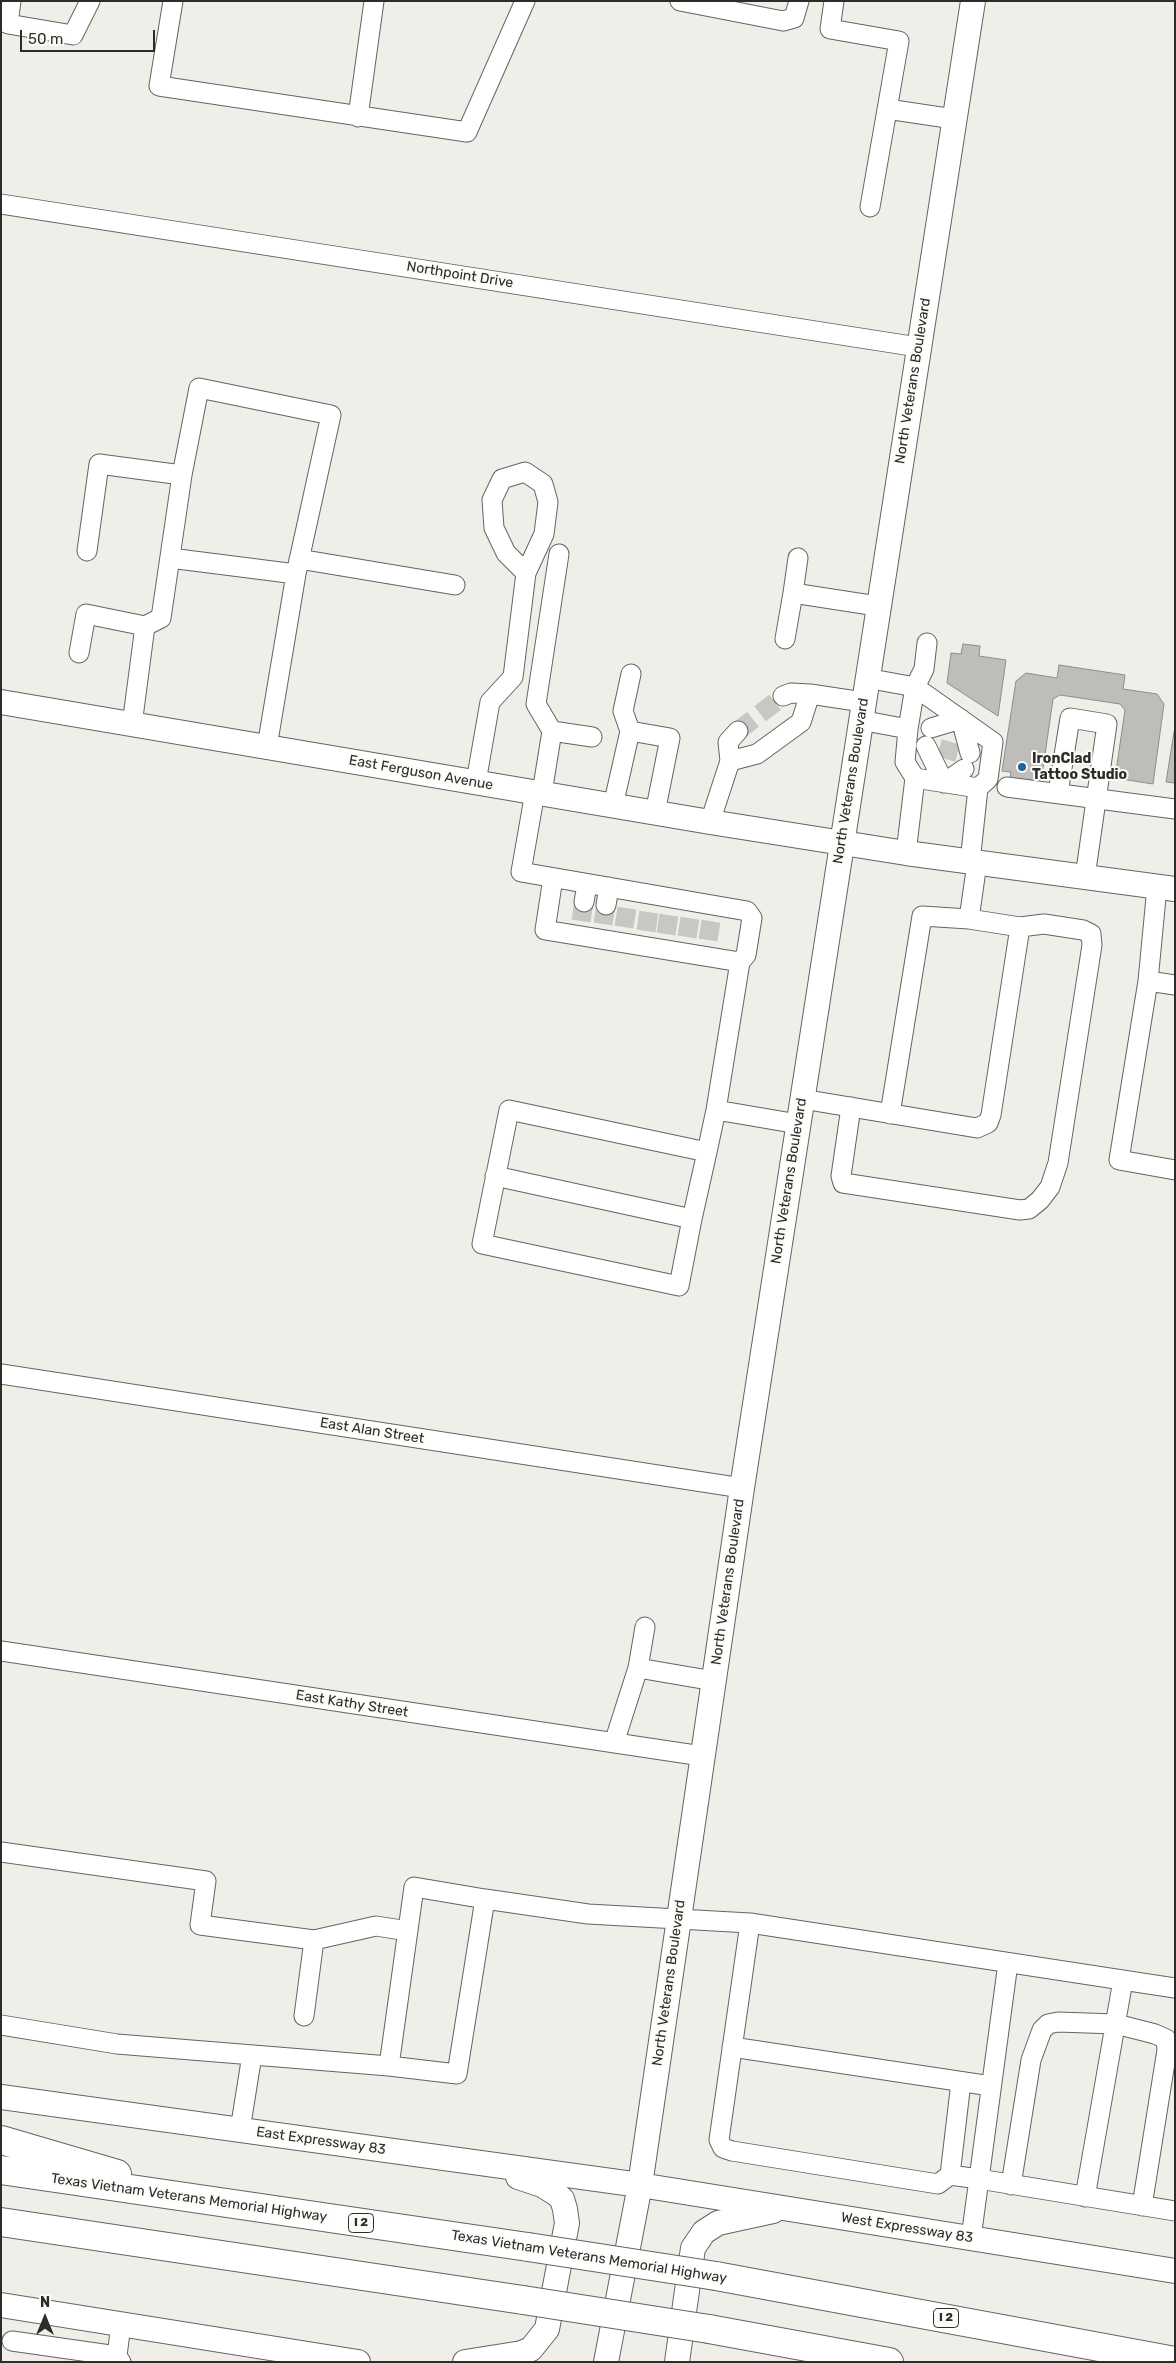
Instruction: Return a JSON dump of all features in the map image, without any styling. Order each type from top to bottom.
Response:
[{"type":"highway","points":[[1,2140],[78,2161],[195,2199]]},
{"type":"highway","name":"Texas Vietnam Veterans Memorial Highway","points":[[1,2170],[716,2276],[1175,2361]]},
{"type":"highway","points":[[1,2222],[709,2329],[889,2362]]},
{"type":"main road","name":"North Veterans Boulevard","points":[[606,2362],[640,2185],[742,1488],[877,606],[973,1]]},
{"type":"main road","name":"East Ferguson Avenue","points":[[1,702],[710,822],[906,853],[1166,888]]},
{"type":"main road","name":"East Expressway 83","points":[[1,2097],[640,2185]]},
{"type":"main road","points":[[465,2362],[522,2354],[538,2343],[547,2329],[567,2223],[562,2199],[555,2193],[542,2186],[475,2162]]},
{"type":"main road","name":"West Expressway 83","points":[[640,2185],[1175,2271]]},
{"type":"main road","points":[[676,2362],[693,2248],[704,2232],[718,2223],[785,2208]]},
{"type":"main road","points":[[1,2305],[333,2360],[358,2362]]},
{"type":"street","points":[[11,1],[5,24],[73,35],[90,1]]},
{"type":"street","points":[[173,1],[159,86],[467,132],[526,1]]},
{"type":"street","points":[[358,117],[374,1]]},
{"type":"street","points":[[680,1],[783,21],[794,18],[799,1]]},
{"type":"street","points":[[834,1],[830,29],[899,41],[870,207]]},
{"type":"street","points":[[887,109],[954,119]]},
{"type":"street","name":"Northpoint Drive","points":[[1,204],[918,347]]},
{"type":"street","points":[[79,653],[86,614],[145,626],[161,618],[182,475],[199,388],[331,415],[298,566],[268,748]]},
{"type":"street","points":[[87,552],[99,464],[182,475]]},
{"type":"street","points":[[476,782],[490,702],[513,677],[526,573],[544,534],[548,502],[543,484],[525,472],[502,479],[492,500],[494,528],[506,553],[526,573]]},
{"type":"street","points":[[559,554],[536,704],[552,731],[521,872],[553,878],[586,893],[712,913],[747,911],[752,918],[746,955],[740,962],[716,1110],[679,1286],[482,1244],[510,1110],[707,1152]]},
{"type":"street","points":[[170,558],[298,566],[454,585]]},
{"type":"street","points":[[785,639],[798,558]]},
{"type":"street","points":[[793,593],[877,606]]},
{"type":"street","points":[[132,724],[145,626]]},
{"type":"street","points":[[906,853],[915,778],[905,762],[908,729],[915,687],[924,669],[927,643]]},
{"type":"street","points":[[613,806],[630,731],[623,711],[631,674]]},
{"type":"street","points":[[866,678],[915,687],[994,742],[988,779],[978,788],[970,919]]},
{"type":"street","points":[[784,696],[791,693],[810,694],[908,729]]},
{"type":"street","points":[[730,761],[757,754],[801,722],[810,694]]},
{"type":"street","points":[[1058,794],[1070,718],[1107,724],[1085,877]]},
{"type":"street","points":[[944,783],[928,737],[961,719]]},
{"type":"street","points":[[944,783],[949,750],[961,719]]},
{"type":"street","points":[[944,783],[967,761],[961,719]]},
{"type":"street","points":[[552,731],[592,737]]},
{"type":"street","points":[[630,731],[670,738],[655,813]]},
{"type":"street","points":[[710,822],[730,761],[728,742],[738,731]]},
{"type":"street","points":[[915,778],[978,788]]},
{"type":"street","points":[[1007,787],[1175,809]]},
{"type":"street","points":[[553,878],[545,930],[580,928],[707,948],[740,962]]},
{"type":"street","points":[[1166,888],[1148,981],[1119,1160],[1175,1170]]},
{"type":"street","points":[[851,1107],[841,1176],[843,1184],[1020,1210],[1029,1208],[1040,1200],[1050,1187],[1058,1164],[1092,945],[1091,934],[1083,930],[1044,924],[1020,926],[970,919],[922,916],[890,1114]]},
{"type":"street","points":[[802,1099],[977,1128],[988,1123],[991,1115],[1020,926]]},
{"type":"street","points":[[1148,981],[1175,985]]},
{"type":"street","points":[[716,1110],[798,1124]]},
{"type":"street","points":[[496,1176],[692,1219]]},
{"type":"street","name":"East Alan Street","points":[[1,1374],[742,1488]]},
{"type":"street","points":[[614,1743],[638,1668],[645,1627]]},
{"type":"street","name":"East Kathy Street","points":[[1,1651],[702,1756]]},
{"type":"street","points":[[638,1668],[714,1681]]},
{"type":"street","points":[[1,1852],[206,1881],[200,1925],[314,1940],[376,1926],[408,1931]]},
{"type":"street","points":[[389,2066],[414,1887],[588,1914],[750,1924],[1175,1988]]},
{"type":"street","points":[[1,2025],[117,2044],[389,2066],[457,2074],[485,1899]]},
{"type":"street","points":[[750,1924],[719,2140],[723,2148],[938,2184],[950,2175],[961,2082]]},
{"type":"street","points":[[304,2016],[314,1940]]},
{"type":"street","points":[[971,2238],[1008,1963]]},
{"type":"street","points":[[1085,2196],[1123,1980]]},
{"type":"street","points":[[1012,2185],[1031,2060],[1042,2030],[1048,2024],[1058,2022],[1116,2024],[1156,2034],[1166,2039],[1167,2050],[1142,2206]]},
{"type":"street","points":[[732,2047],[991,2086]]},
{"type":"street","points":[[240,2130],[252,2055]]},
{"type":"street","points":[[950,2175],[1175,2211]]},
{"type":"street","points":[[12,2341],[56,2354],[119,2359],[121,2324]]},
{"type":"building","points":[[963,644],[980,646],[979,656],[1006,660],[998,716],[947,683],[951,653],[961,654]]},
{"type":"building","points":[[1059,665],[1125,675],[1123,689],[1157,694],[1164,704],[1153,784],[1115,778],[1125,710],[1120,704],[1060,695],[1053,699],[1041,782],[1010,778],[1011,772],[1002,771],[1016,681],[1026,673],[1057,678]]},
{"type":"building","points":[[1175,732],[1175,783],[1166,782]]},
{"type":"tunnel","points":[[738,731],[783,696]]},
{"type":"tunnel","points":[[946,759],[951,742]]},
{"type":"tunnel","points":[[581,921],[584,902]]},
{"type":"tunnel","points":[[603,924],[606,905]]},
{"type":"tunnel","points":[[624,927],[627,908]]},
{"type":"tunnel","points":[[646,931],[649,911]]},
{"type":"tunnel","points":[[666,934],[669,914]]},
{"type":"tunnel","points":[[687,937],[690,918]]},
{"type":"tunnel","points":[[708,940],[711,921]]},
{"type":"place","name":"IronClad Tattoo Studio","points":[[1022,767]]}]
